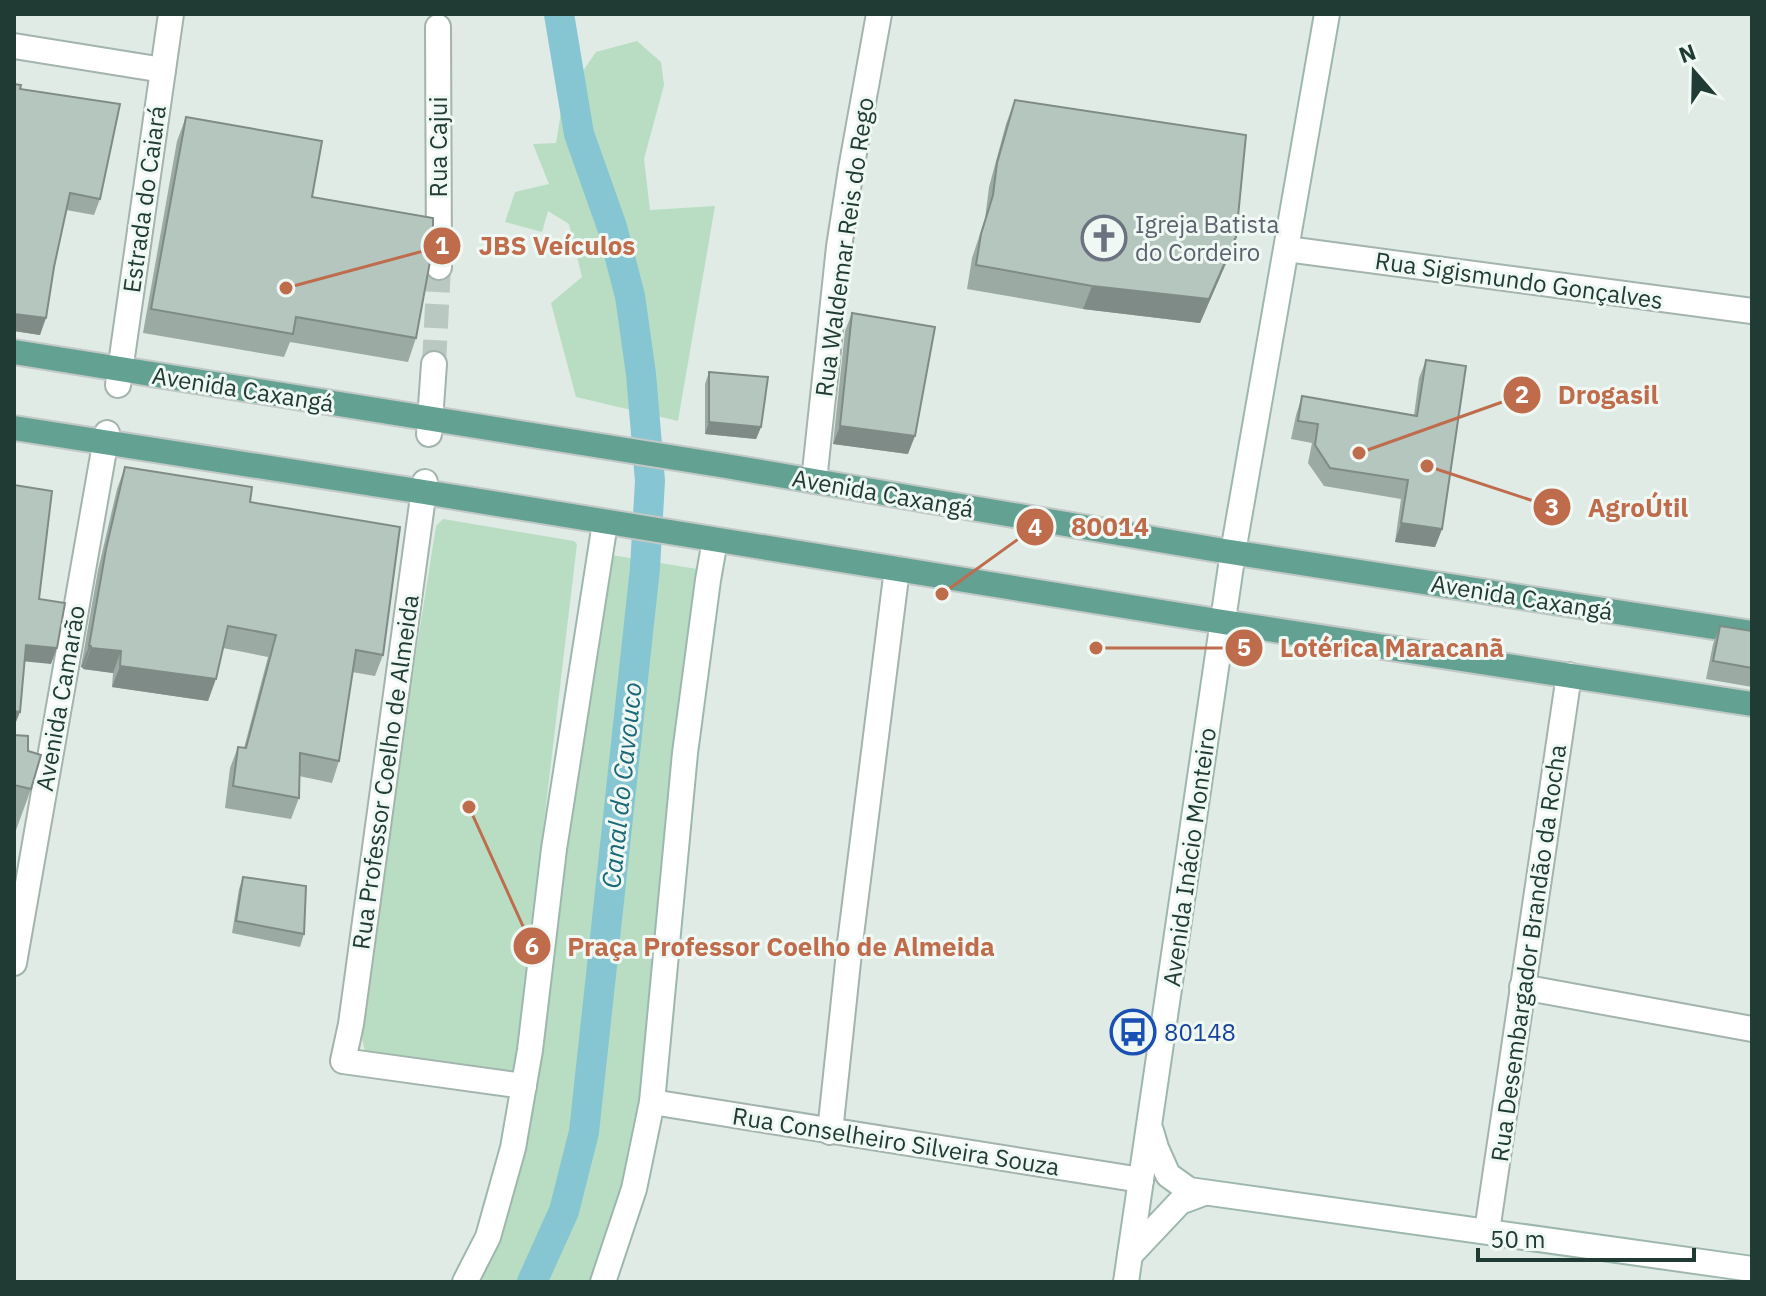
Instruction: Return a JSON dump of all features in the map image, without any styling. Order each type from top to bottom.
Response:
[{"type":"main road","name":"Avenida Caxangá","points":[[14,352],[119,377],[430,427],[608,447],[1233,552],[1752,633]]},
{"type":"main road","points":[[14,428],[106,438],[425,487],[710,540],[1752,704]]},
{"type":"street","name":"Estrada do Caiará","points":[[119,377],[171,14]]},
{"type":"street","name":"Rua Waldemar Reis do Rego","points":[[814,481],[841,232],[879,14]]},
{"type":"street","name":"Avenida Inácio Monteiro","points":[[1126,1282],[1233,552],[1327,14]]},
{"type":"street","name":"Rua Cajui","points":[[438,27],[439,267]]},
{"type":"street","points":[[14,46],[163,70]]},
{"type":"street","name":"Rua Sigismundo Gonçalves","points":[[1287,249],[1752,311]]},
{"type":"street","points":[[430,427],[434,364]]},
{"type":"street","name":"Avenida Camarão","points":[[14,963],[106,438]]},
{"type":"street","name":"Rua Professor Coelho de Almeida","points":[[425,487],[351,1024],[343,1061],[524,1086]]},
{"type":"street","points":[[465,1282],[488,1237],[513,1148],[530,1050],[554,849],[610,523]]},
{"type":"street","points":[[603,1282],[634,1189],[652,1102],[685,753],[708,580],[710,540]]},
{"type":"street","points":[[830,1132],[850,943],[897,569]]},
{"type":"street","name":"Rua Desembargador Brandão da Rocha","points":[[1487,1231],[1569,675]]},
{"type":"street","points":[[1522,987],[1752,1029]]},
{"type":"street","name":"Rua Conselheiro Silveira Souza","points":[[652,1102],[1141,1180]]},
{"type":"street","points":[[1149,1125],[1168,1175],[1189,1190],[1752,1269]]},
{"type":"street","points":[[1130,1255],[1180,1202],[1204,1193]]},
{"type":"green space","points":[[637,41],[661,62],[664,85],[644,159],[650,210],[715,206],[678,421],[576,397],[551,303],[582,277],[569,224],[548,211],[542,232],[505,222],[515,192],[549,184],[533,144],[556,143],[563,100],[596,52]]},
{"type":"green space","points":[[443,519],[577,544],[514,1074],[367,1060],[359,1026],[436,526]]},
{"type":"green space","points":[[605,554],[703,570],[637,1131],[619,1207],[591,1282],[473,1282],[495,1235]]},
{"type":"building","points":[[14,84],[21,85],[20,89],[120,104],[100,199],[70,193],[46,318],[14,314]]},
{"type":"building","name":"Igreja Batista do Cordeiro","points":[[1015,100],[1246,135],[1236,237],[1209,299],[1092,286],[976,265],[981,234],[993,195],[997,163]]},
{"type":"building","points":[[186,117],[322,141],[312,197],[433,218],[433,245],[416,338],[296,317],[293,334],[151,309]]},
{"type":"building","points":[[852,313],[935,327],[915,436],[840,426]]},
{"type":"building","points":[[1426,360],[1466,366],[1442,529],[1401,523],[1408,480],[1330,468],[1315,445],[1318,424],[1298,421],[1302,396],[1417,416]]},
{"type":"building","points":[[709,372],[768,377],[761,427],[709,422]]},
{"type":"building","points":[[125,467],[252,487],[250,502],[400,527],[383,655],[356,650],[339,761],[300,753],[299,798],[233,786],[238,747],[246,748],[276,635],[228,626],[216,679],[120,666],[121,651],[89,646],[106,549]]},
{"type":"building","points":[[14,485],[52,491],[39,599],[65,603],[57,648],[26,645],[20,712],[14,711]]},
{"type":"building","points":[[1720,626],[1752,631],[1752,668],[1713,661]]},
{"type":"building","points":[[14,735],[28,736],[28,751],[41,755],[31,789],[14,785]]},
{"type":"building","points":[[243,877],[306,886],[304,934],[236,921]]},
{"type":"waterway","name":"Canal do Cavouco","points":[[532,1282],[564,1211],[584,1132],[645,568],[650,481],[641,374],[630,296],[612,227],[579,134],[559,14]]},
{"type":"tunnel","points":[[434,364],[439,267]]},
{"type":"place","name":"Igreja Batista do Cordeiro","points":[[1104,238]]},
{"type":"place","name":"JBS Veículos","points":[[286,288]]},
{"type":"place","name":"Drogasil","points":[[1359,453]]},
{"type":"place","name":"AgroÚtil","points":[[1427,466]]},
{"type":"place","name":"80014","points":[[942,594]]},
{"type":"place","name":"Lotérica Maracanã","points":[[1096,648]]},
{"type":"place","name":"Praça Professor Coelho de Almeida","points":[[469,807]]},
{"type":"place","name":"80148","points":[[1133,1032]]}]
